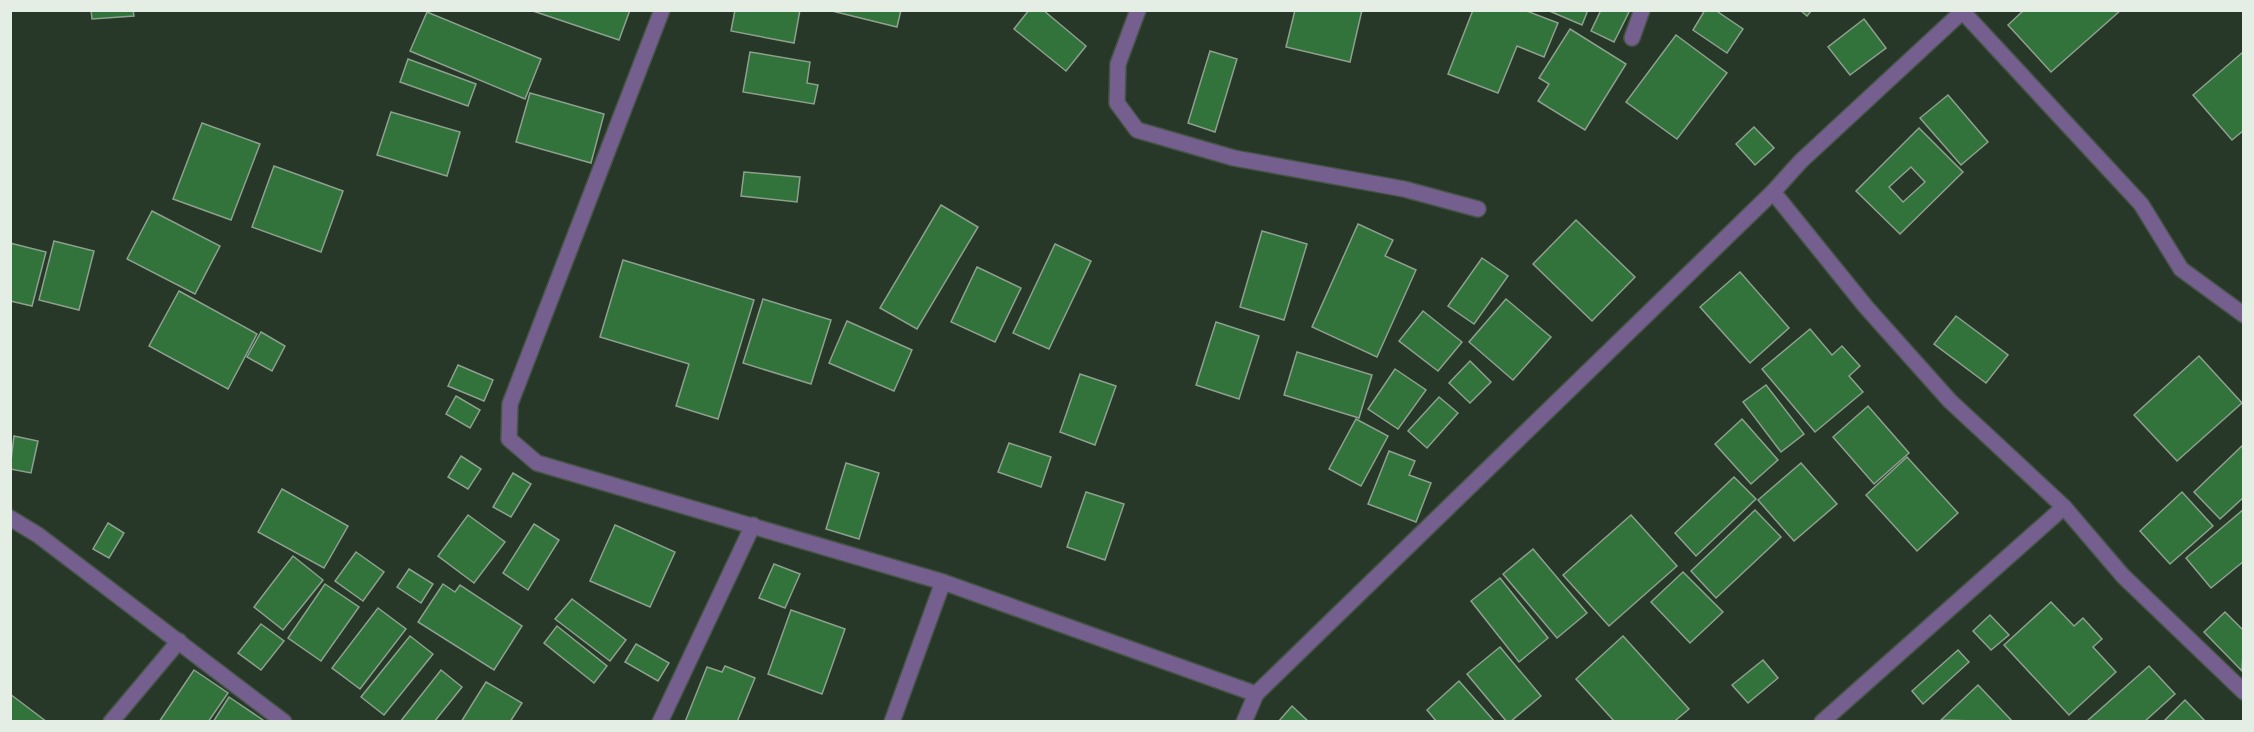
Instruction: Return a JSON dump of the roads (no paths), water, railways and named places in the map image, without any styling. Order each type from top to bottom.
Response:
[{"type":"street","points":[[662,10],[510,404],[509,438],[537,463],[943,582],[1256,694]]},
{"type":"street","points":[[1138,10],[1118,64],[1117,103],[1137,130],[1234,158],[1404,189],[1478,209]]},
{"type":"street","points":[[1632,38],[1642,10]]},
{"type":"street","points":[[1244,722],[1256,694],[1773,192],[1801,161],[1963,11],[2141,204],[2181,269],[2244,315]]},
{"type":"street","points":[[1773,192],[1866,307],[1950,401],[2064,507],[2123,576],[2244,692]]},
{"type":"street","points":[[1822,722],[2064,507]]},
{"type":"street","points":[[10,518],[38,536],[284,722]]},
{"type":"street","points":[[660,722],[753,525]]},
{"type":"street","points":[[892,722],[943,582]]},
{"type":"street","points":[[111,722],[179,641]]}]
